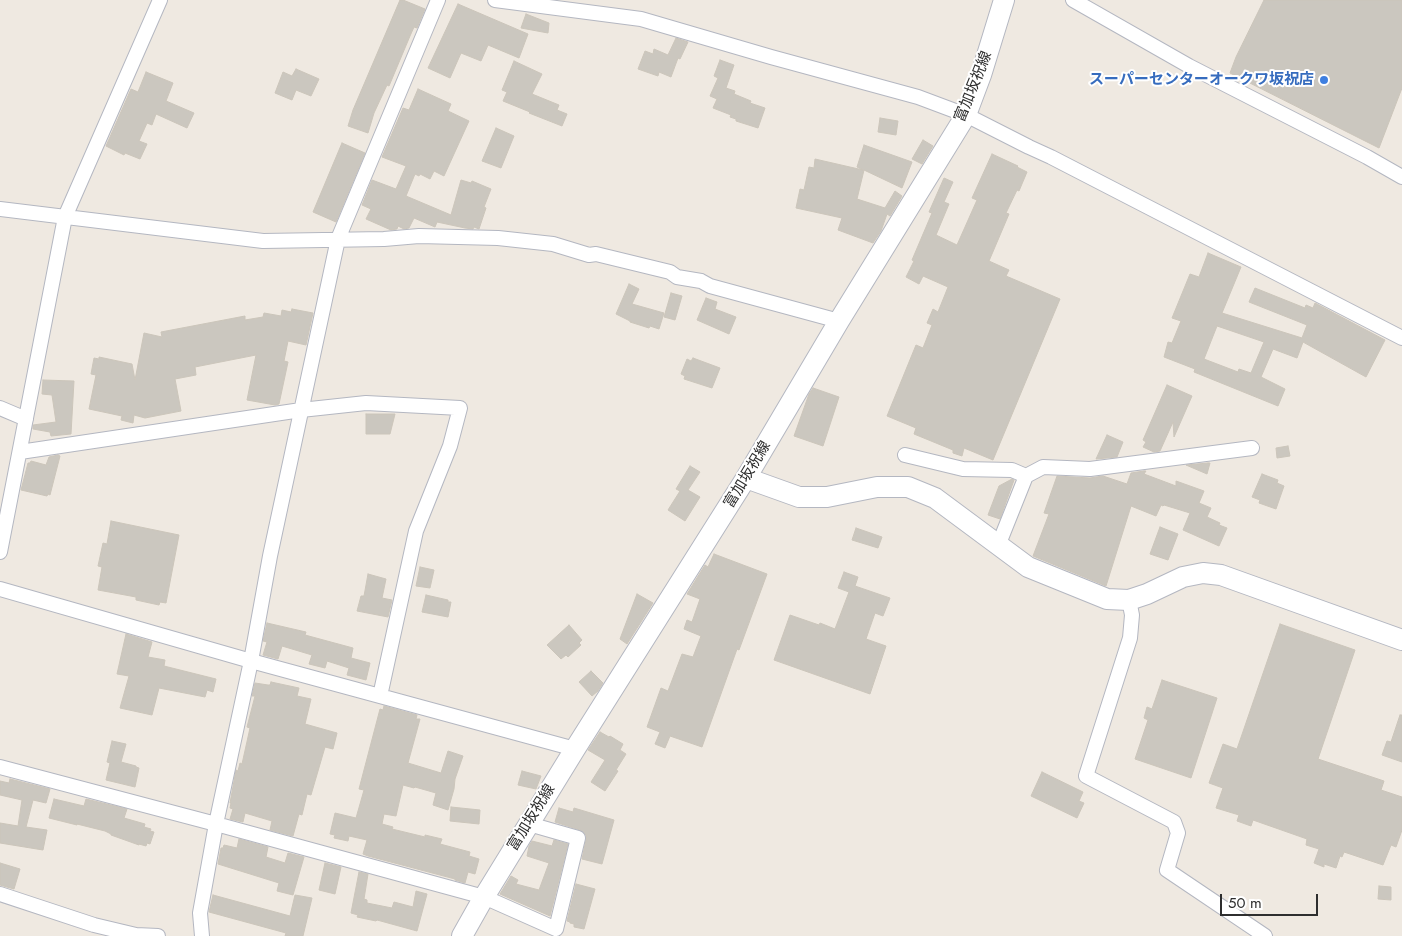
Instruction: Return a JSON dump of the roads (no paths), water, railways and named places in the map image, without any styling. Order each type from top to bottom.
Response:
[{"type":"main road","name":"富加坂祝線","points":[[462,936],[575,749],[746,478],[839,321],[966,115],[982,76],[1004,0]]},
{"type":"main road","points":[[746,478],[799,497],[827,497],[878,487],[908,487],[935,498],[1028,567],[1107,599],[1129,600],[1147,594],[1183,576],[1203,573],[1220,575],[1402,640]]},
{"type":"street","points":[[0,552],[65,218],[160,0]]},
{"type":"street","points":[[202,936],[200,913],[216,824],[251,661],[270,556],[338,239],[438,0]]},
{"type":"street","points":[[494,0],[641,19],[918,97],[966,115],[1051,156],[1402,338]]},
{"type":"street","points":[[1073,0],[1189,66],[1402,176]]},
{"type":"street","points":[[0,209],[263,241],[384,239],[419,236],[498,238],[553,244],[589,255],[596,254],[670,272],[677,277],[701,281],[710,286],[839,321]]},
{"type":"street","points":[[20,452],[301,410],[366,403],[460,408],[450,446],[416,531],[380,696]]},
{"type":"street","points":[[0,408],[26,419]]},
{"type":"street","points":[[998,546],[1026,476],[1043,467],[1090,469],[1252,448]]},
{"type":"street","points":[[905,455],[964,469],[1012,470],[1026,476]]},
{"type":"street","points":[[0,589],[251,661],[575,749]]},
{"type":"street","points":[[1129,600],[1132,615],[1130,638],[1086,776],[1174,822],[1178,833],[1167,870],[1265,936]]},
{"type":"street","points":[[0,767],[484,897],[556,929],[578,838],[529,824]]},
{"type":"street","points":[[0,894],[94,925],[135,935],[158,936]]},
{"type":"place","name":"スーパーセンターオークワ坂祝店","points":[[1324,80]]}]
